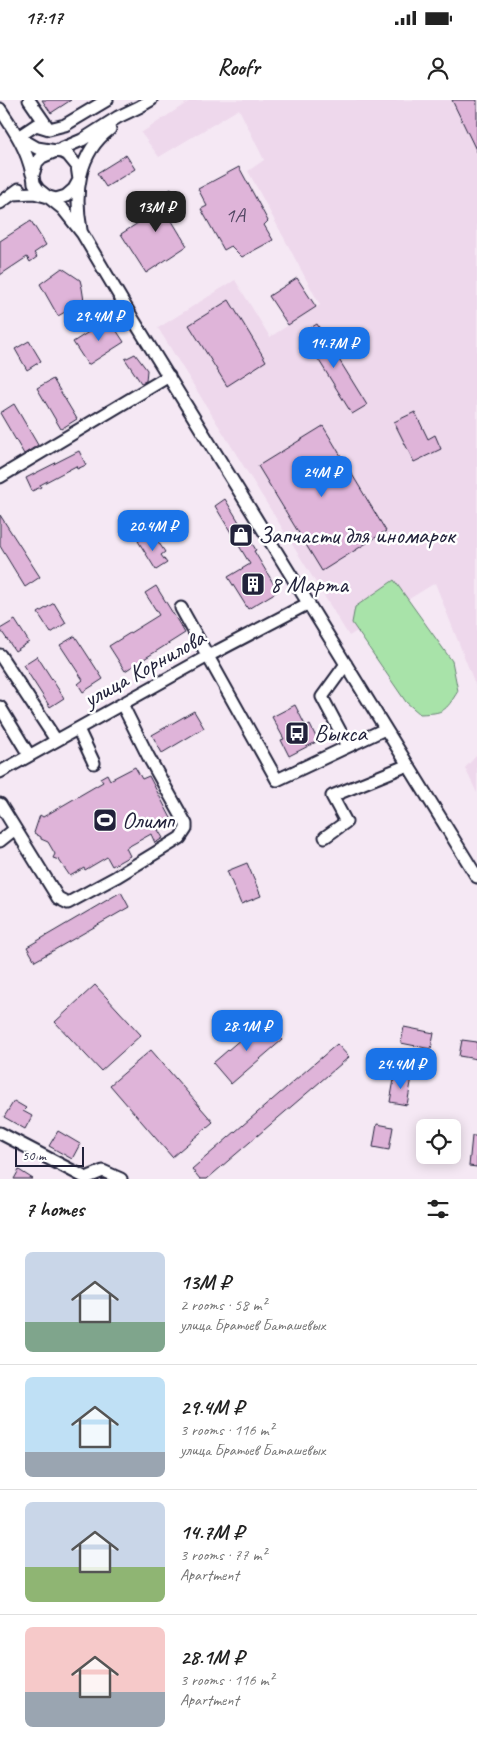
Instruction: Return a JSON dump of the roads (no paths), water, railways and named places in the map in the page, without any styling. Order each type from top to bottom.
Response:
[{"type":"street","points":[[28,100],[49,129]]},
{"type":"street","points":[[18,137],[36,125],[49,129],[66,124],[107,100]]},
{"type":"street","points":[[18,137],[37,148],[55,152],[82,140],[136,106],[151,100]]},
{"type":"street","points":[[14,194],[34,193],[56,198],[66,196],[74,189],[79,180],[85,160],[97,140],[136,106]]},
{"type":"street","points":[[0,109],[18,137],[29,160],[34,183],[45,196],[63,209],[82,233],[477,877]]},
{"type":"street","points":[[0,203],[14,194],[32,175],[37,162],[48,153],[62,152],[74,160],[78,166],[79,218],[82,233]]},
{"type":"street","points":[[0,477],[169,376]]},
{"type":"street","name":"улица Корнилова","points":[[0,772],[208,656],[309,603]]},
{"type":"street","points":[[181,608],[277,780],[385,729]]},
{"type":"street","points":[[0,654],[56,740]]},
{"type":"street","points":[[346,664],[322,697],[348,746]]},
{"type":"street","points":[[0,804],[58,898],[68,903],[116,877],[180,838],[186,829],[186,824],[148,756],[122,704]]},
{"type":"street","points":[[0,707],[29,755]]},
{"type":"street","points":[[78,729],[94,763]]},
{"type":"street","points":[[325,837],[346,822],[332,796],[408,765]]},
{"type":"street","points":[[0,841],[15,829]]},
{"type":"street","points":[[0,1133],[86,1179],[103,1171],[121,1179]]},
{"type":"place","name":"Запчасти для иномарок","points":[[241,535]]},
{"type":"place","name":"8 Марта","points":[[253,584]]},
{"type":"place","name":"Выкса","points":[[297,733]]},
{"type":"place","name":"Олимп","points":[[105,820]]}]
